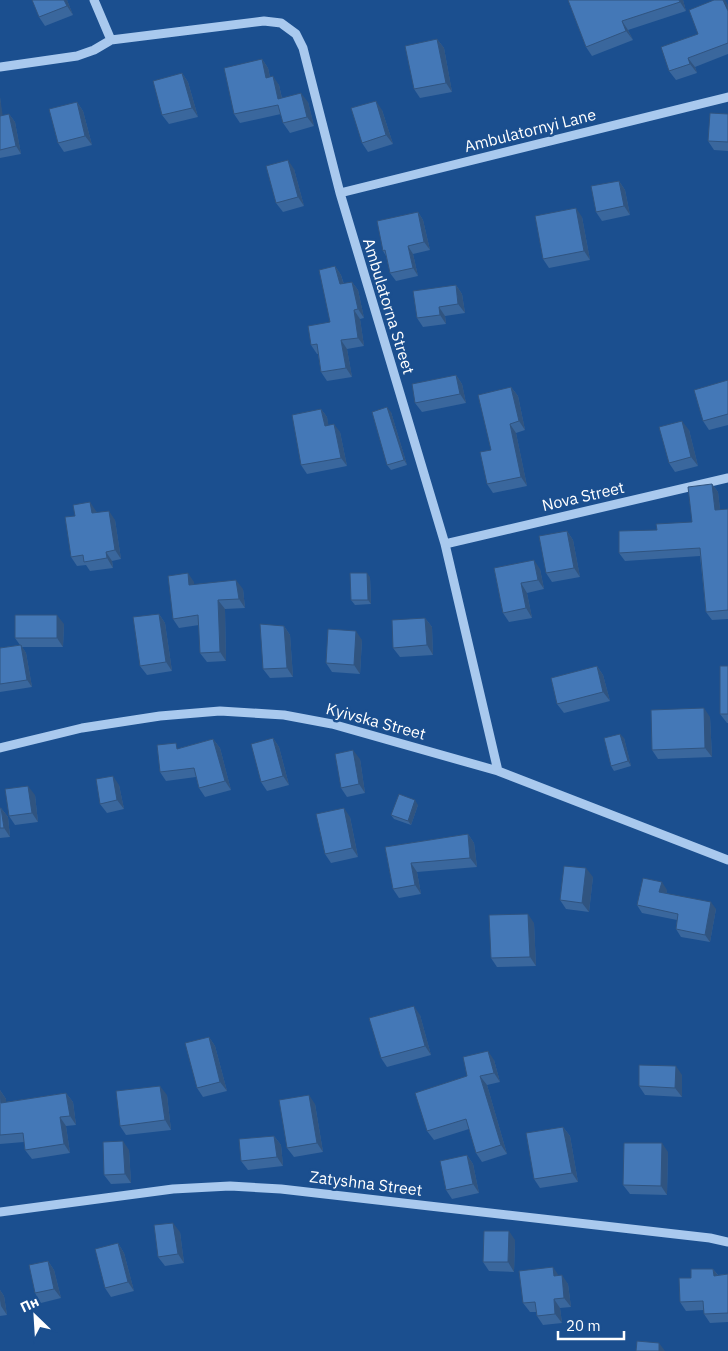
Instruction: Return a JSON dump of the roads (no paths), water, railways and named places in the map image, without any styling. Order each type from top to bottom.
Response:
[{"type":"street","points":[[94,0],[111,40]]},
{"type":"street","name":"Ambulatorna Street","points":[[0,67],[77,56],[94,50],[111,40],[264,21],[282,23],[296,34],[304,48],[340,193],[445,544],[498,771]]},
{"type":"street","name":"Ambulatornyi Lane","points":[[340,193],[728,97]]},
{"type":"street","name":"Nova Street","points":[[445,544],[728,478]]},
{"type":"street","name":"Kyivska Street","points":[[0,748],[82,728],[160,716],[220,711],[284,715],[332,724],[498,771],[728,860]]},
{"type":"street","name":"Zatyshna Street","points":[[0,1212],[173,1189],[230,1186],[281,1189],[400,1202],[710,1238],[728,1242]]}]
